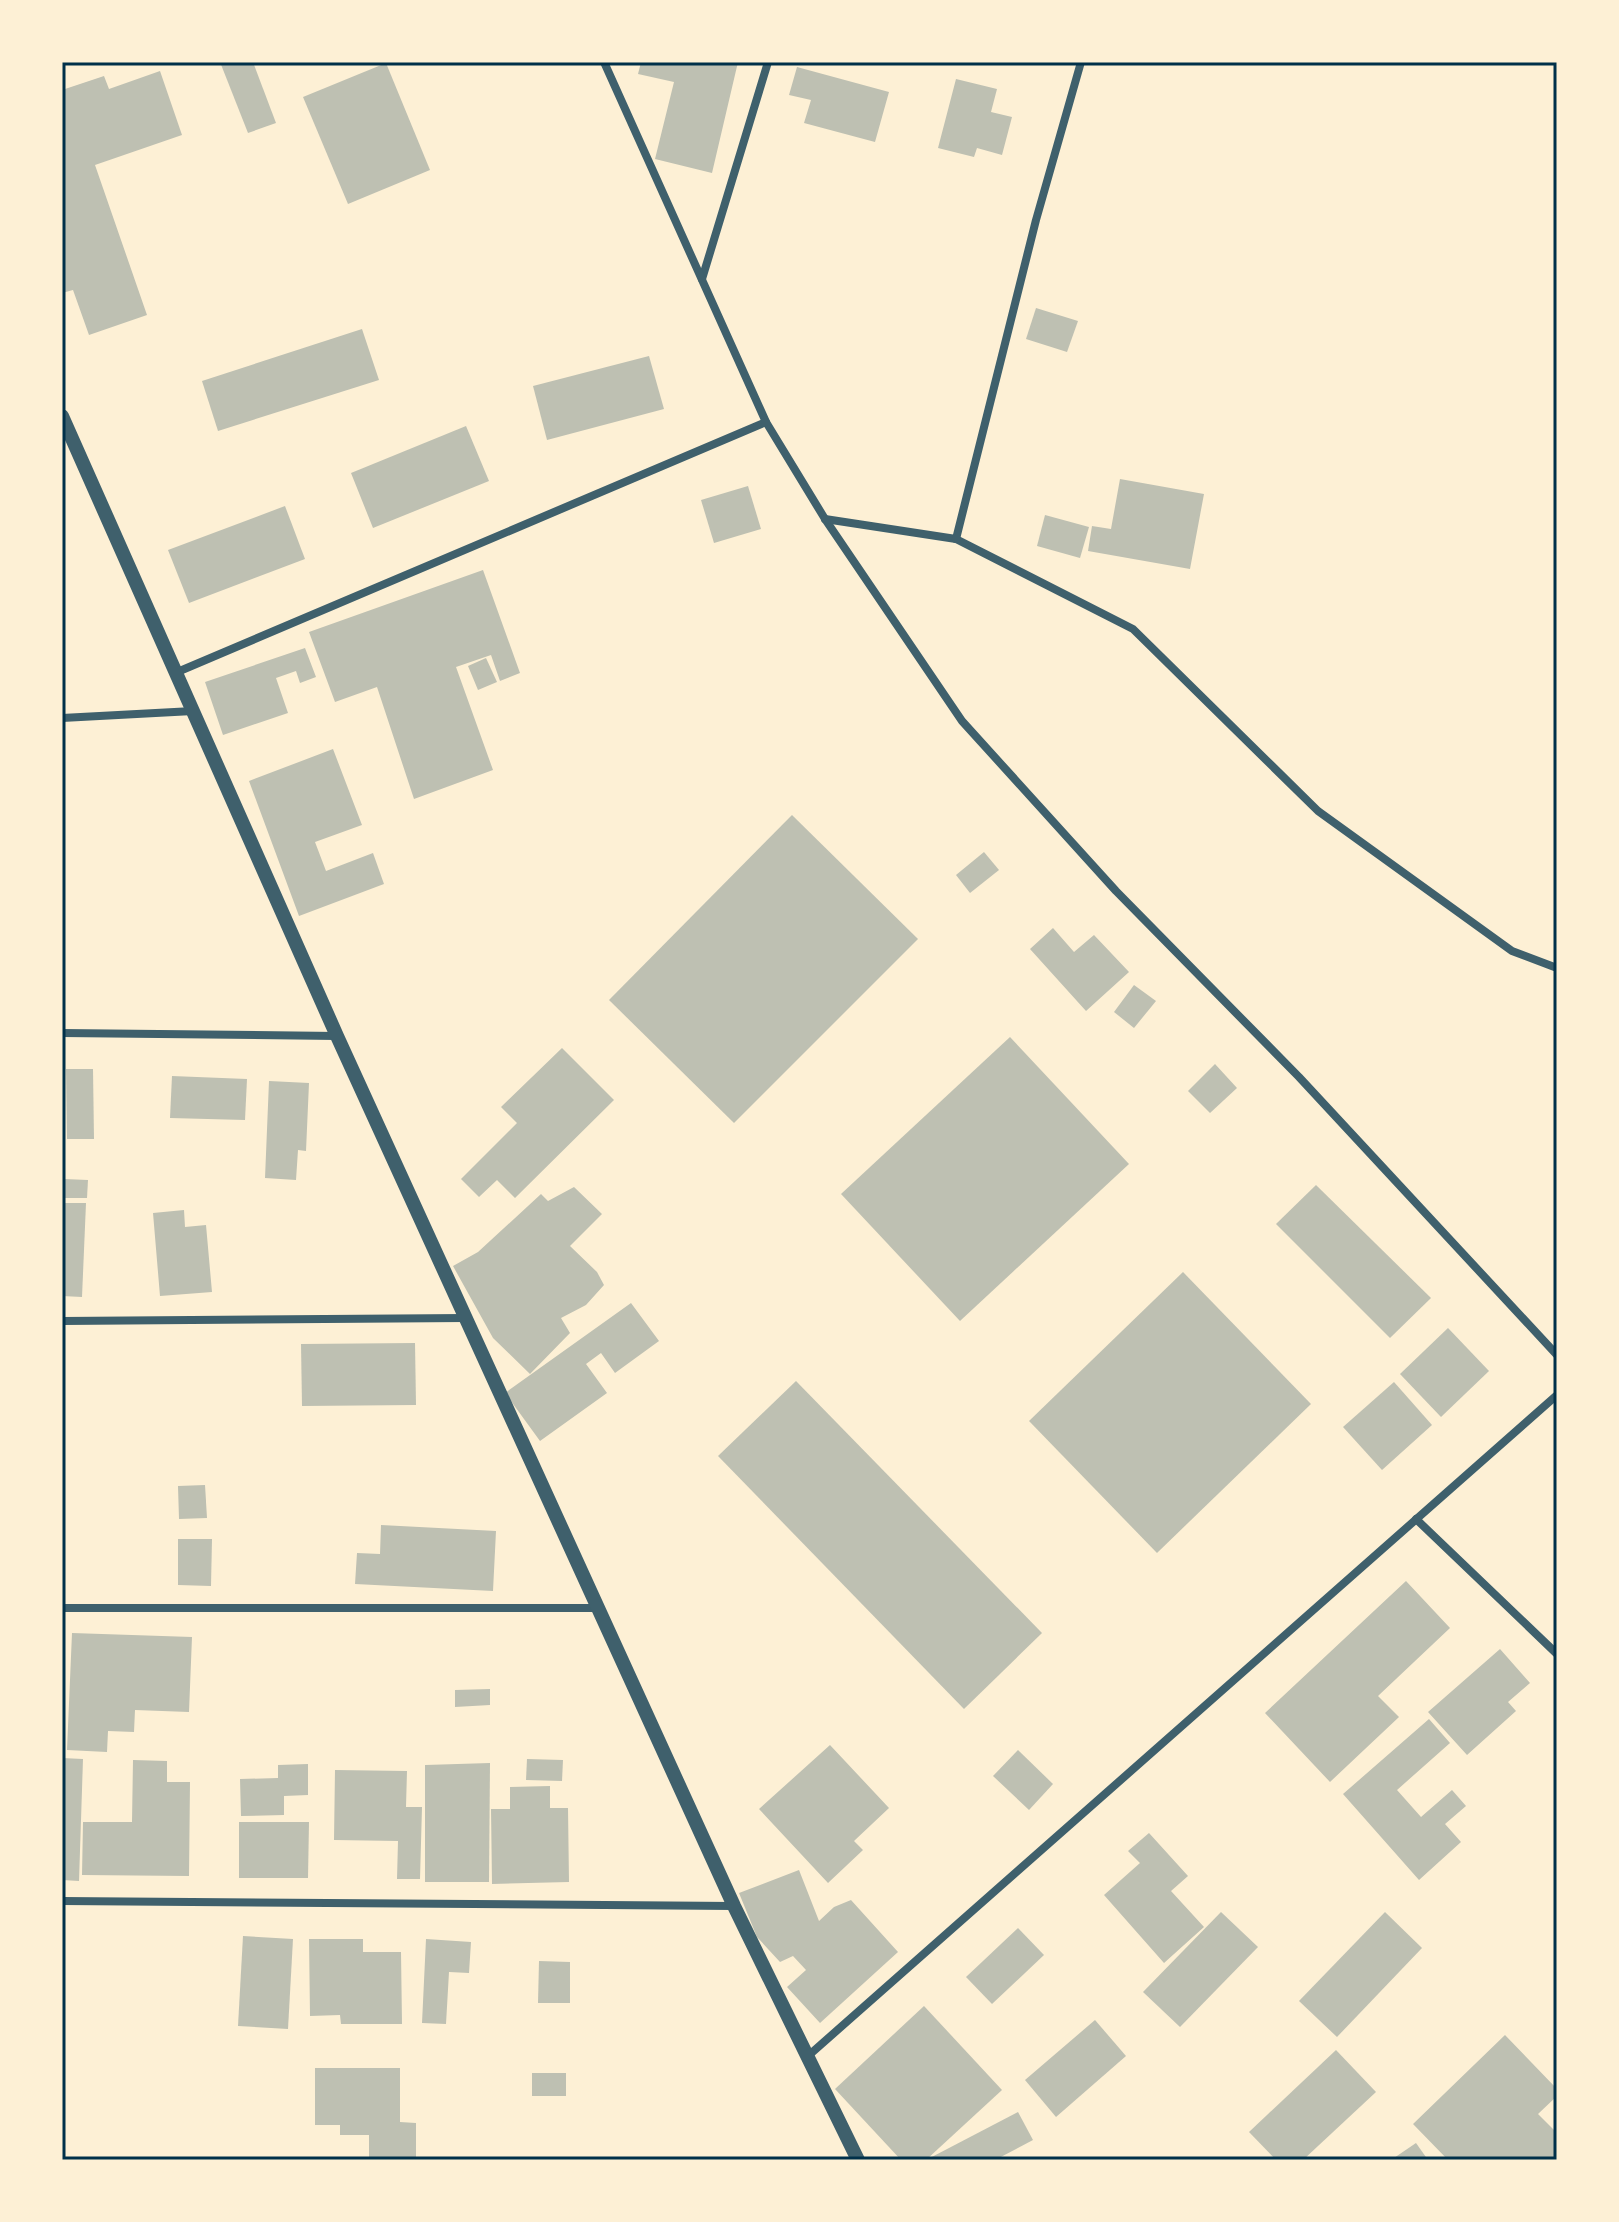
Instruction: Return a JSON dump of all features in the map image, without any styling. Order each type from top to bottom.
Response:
[{"type":"street","points":[[604,62],[766,422],[825,519],[962,721],[1116,891],[1299,1077],[1557,1355]]},
{"type":"street","points":[[702,280],[768,62]]},
{"type":"street","points":[[956,539],[1036,220],[1081,62]]},
{"type":"street","points":[[62,416],[337,1036],[734,1906],[858,2160]]},
{"type":"street","points":[[174,674],[766,422]]},
{"type":"street","points":[[825,519],[956,539],[1133,629],[1318,811],[1512,951],[1557,968]]},
{"type":"street","points":[[62,718],[193,711]]},
{"type":"street","points":[[62,1033],[337,1036]]},
{"type":"street","points":[[62,1321],[466,1318]]},
{"type":"street","points":[[808,2056],[1557,1395]]},
{"type":"street","points":[[1416,1519],[1557,1654]]},
{"type":"street","points":[[62,1608],[598,1608]]},
{"type":"street","points":[[62,1901],[734,1906]]},
{"type":"building","points":[[220,62],[253,62],[276,123],[248,133]]},
{"type":"building","points":[[641,62],[738,62],[712,173],[655,159],[674,82],[638,74]]},
{"type":"building","points":[[386,63],[430,170],[348,204],[303,97]]},
{"type":"building","points":[[797,67],[889,92],[875,142],[804,123],[811,100],[789,95]]},
{"type":"building","points":[[160,71],[182,135],[95,165],[147,315],[89,335],[73,290],[62,293],[62,90],[104,76],[109,89]]},
{"type":"building","points":[[956,79],[997,89],[991,112],[1012,117],[1002,155],[977,148],[974,157],[938,148]]},
{"type":"building","points":[[1036,308],[1078,321],[1067,352],[1026,339]]},
{"type":"building","points":[[362,329],[379,380],[218,431],[202,381]]},
{"type":"building","points":[[649,356],[664,409],[547,440],[533,386]]},
{"type":"building","points":[[466,426],[489,481],[373,528],[351,473]]},
{"type":"building","points":[[1120,479],[1204,494],[1190,569],[1088,551],[1092,526],[1111,529]]},
{"type":"building","points":[[748,486],[761,529],[714,543],[701,500]]},
{"type":"building","points":[[285,506],[305,559],[189,603],[168,550]]},
{"type":"building","points":[[1045,515],[1089,527],[1080,558],[1037,546]]},
{"type":"building","points":[[483,570],[520,673],[500,681],[491,655],[456,667],[493,770],[414,799],[377,687],[335,702],[309,632]]},
{"type":"building","points":[[305,648],[316,677],[300,683],[296,671],[276,678],[288,713],[223,735],[205,682]]},
{"type":"building","points":[[486,658],[497,682],[478,690],[468,666]]},
{"type":"building","points":[[333,749],[362,825],[315,842],[326,871],[373,853],[384,884],[299,916],[249,781]]},
{"type":"building","points":[[792,815],[918,939],[734,1123],[609,1000]]},
{"type":"building","points":[[984,852],[999,870],[970,893],[956,875]]},
{"type":"building","points":[[1053,928],[1074,952],[1094,935],[1129,972],[1086,1011],[1030,949]]},
{"type":"building","points":[[1134,985],[1156,1001],[1134,1028],[1114,1012]]},
{"type":"building","points":[[1010,1037],[1129,1164],[960,1321],[841,1194]]},
{"type":"building","points":[[562,1048],[614,1100],[515,1198],[497,1180],[479,1197],[461,1179],[517,1123],[501,1107]]},
{"type":"building","points":[[1215,1064],[1237,1088],[1210,1113],[1188,1091]]},
{"type":"building","points":[[66,1069],[93,1069],[94,1139],[67,1139]]},
{"type":"building","points":[[172,1076],[247,1079],[245,1120],[170,1118]]},
{"type":"building","points":[[269,1081],[309,1083],[306,1151],[298,1150],[296,1180],[265,1178]]},
{"type":"building","points":[[64,1179],[88,1180],[87,1198],[63,1198]]},
{"type":"building","points":[[1316,1185],[1431,1298],[1390,1338],[1276,1224]]},
{"type":"building","points":[[574,1187],[602,1214],[570,1246],[597,1272],[604,1285],[586,1305],[561,1318],[570,1333],[530,1374],[493,1338],[453,1266],[478,1252],[541,1194],[548,1201]]},
{"type":"building","points":[[62,1203],[86,1203],[82,1297],[62,1296]]},
{"type":"building","points":[[184,1210],[185,1227],[206,1225],[212,1292],[160,1296],[153,1213]]},
{"type":"building","points":[[1183,1272],[1311,1404],[1157,1553],[1029,1421]]},
{"type":"building","points":[[631,1303],[659,1341],[615,1373],[601,1353],[586,1364],[607,1393],[540,1441],[505,1393]]},
{"type":"building","points":[[1448,1328],[1489,1371],[1441,1417],[1400,1374]]},
{"type":"building","points":[[415,1343],[416,1405],[302,1406],[301,1344]]},
{"type":"building","points":[[796,1381],[1042,1633],[964,1709],[718,1456]]},
{"type":"building","points":[[1394,1382],[1432,1425],[1382,1470],[1343,1427]]},
{"type":"building","points":[[205,1485],[207,1518],[179,1519],[178,1486]]},
{"type":"building","points":[[381,1525],[496,1531],[493,1591],[355,1584],[357,1553],[380,1554]]},
{"type":"building","points":[[178,1539],[212,1539],[211,1586],[178,1585]]},
{"type":"building","points":[[1406,1581],[1450,1628],[1378,1696],[1399,1717],[1330,1782],[1265,1713]]},
{"type":"building","points":[[72,1633],[192,1637],[189,1712],[135,1710],[134,1732],[108,1731],[107,1752],[67,1750]]},
{"type":"building","points":[[1500,1649],[1530,1683],[1508,1702],[1516,1711],[1467,1755],[1428,1712]]},
{"type":"building","points":[[490,1689],[490,1705],[455,1707],[455,1690]]},
{"type":"building","points":[[1429,1719],[1450,1743],[1397,1790],[1421,1817],[1452,1790],[1466,1806],[1445,1824],[1461,1842],[1419,1880],[1343,1794]]},
{"type":"building","points":[[830,1745],[889,1808],[854,1841],[863,1850],[828,1883],[759,1809]]},
{"type":"building","points":[[1018,1750],[1053,1784],[1029,1810],[993,1776]]},
{"type":"building","points":[[62,1758],[83,1759],[79,1881],[62,1880]]},
{"type":"building","points":[[527,1759],[563,1760],[562,1781],[526,1780]]},
{"type":"building","points":[[133,1760],[167,1761],[167,1782],[190,1782],[189,1876],[82,1875],[83,1822],[132,1822]]},
{"type":"building","points":[[490,1763],[489,1882],[425,1882],[425,1765]]},
{"type":"building","points":[[308,1764],[308,1795],[284,1796],[284,1815],[241,1816],[240,1779],[278,1778],[278,1765]]},
{"type":"building","points":[[335,1770],[407,1771],[406,1807],[422,1807],[420,1879],[397,1879],[398,1841],[334,1840]]},
{"type":"building","points":[[550,1786],[550,1808],[568,1808],[569,1882],[492,1884],[491,1809],[510,1809],[510,1787]]},
{"type":"building","points":[[239,1822],[309,1822],[308,1878],[239,1878]]},
{"type":"building","points":[[1149,1833],[1188,1876],[1171,1891],[1204,1927],[1164,1963],[1104,1895],[1140,1863],[1128,1851]]},
{"type":"building","points":[[799,1870],[819,1921],[834,1907],[851,1900],[898,1952],[820,2023],[787,1987],[806,1970],[793,1956],[780,1962],[757,1937],[739,1893]]},
{"type":"building","points":[[1221,1912],[1258,1947],[1180,2027],[1143,1992]]},
{"type":"building","points":[[1385,1912],[1422,1948],[1337,2037],[1299,2001]]},
{"type":"building","points":[[1018,1928],[1044,1955],[992,2004],[966,1977]]},
{"type":"building","points":[[243,1936],[293,1939],[288,2029],[238,2026]]},
{"type":"building","points":[[309,1939],[363,1939],[363,1952],[401,1952],[402,2024],[341,2024],[340,2015],[310,2016]]},
{"type":"building","points":[[426,1939],[471,1942],[469,1973],[449,1972],[446,2024],[422,2023]]},
{"type":"building","points":[[539,1961],[570,1962],[570,2003],[538,2003]]},
{"type":"building","points":[[924,2006],[1002,2090],[926,2160],[901,2160],[835,2089]]},
{"type":"building","points":[[1095,2020],[1126,2056],[1056,2117],[1025,2080]]},
{"type":"building","points":[[1505,2035],[1557,2089],[1557,2096],[1538,2114],[1557,2133],[1557,2160],[1448,2160],[1413,2124]]},
{"type":"building","points":[[1336,2050],[1376,2092],[1303,2160],[1276,2160],[1249,2132]]},
{"type":"building","points":[[315,2068],[400,2068],[400,2122],[416,2123],[416,2157],[369,2158],[369,2135],[340,2135],[340,2125],[315,2125]]},
{"type":"building","points":[[532,2073],[566,2073],[566,2096],[532,2096]]},
{"type":"building","points":[[1018,2112],[1033,2140],[995,2160],[926,2160]]},
{"type":"building","points":[[1416,2143],[1428,2160],[1391,2160]]}]
